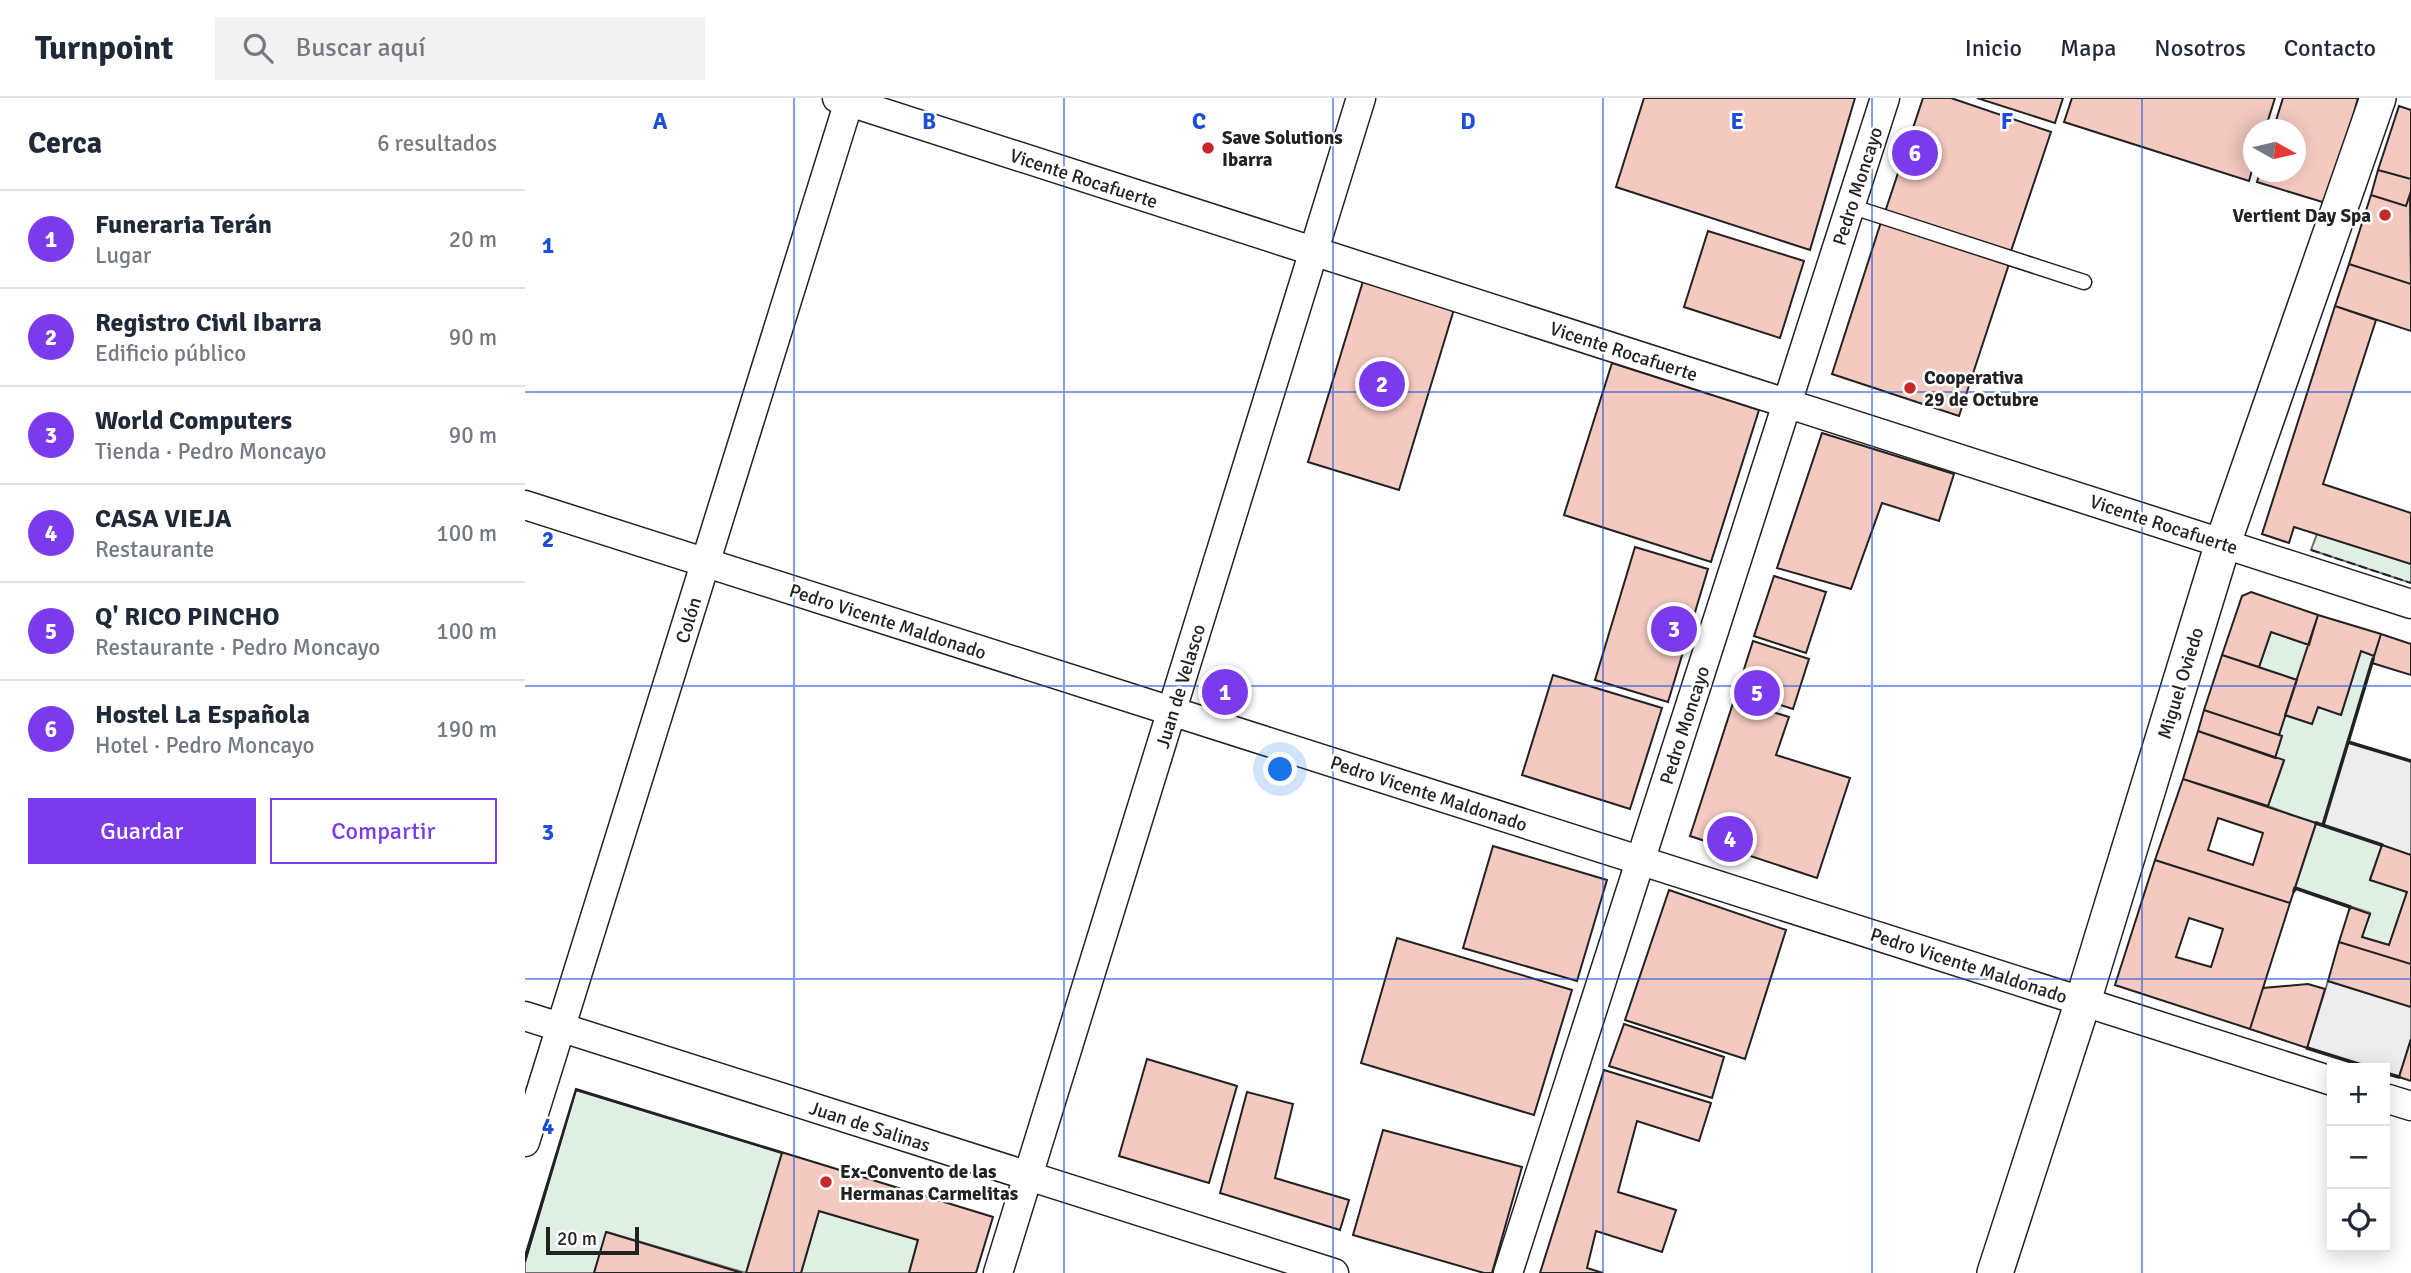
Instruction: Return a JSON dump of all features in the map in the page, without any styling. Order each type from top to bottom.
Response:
[{"type":"street","name":"Juan de Velasco","points":[[998,1273],[1361,98]]},
{"type":"street","name":"Pedro Moncayo","points":[[1508,1273],[1885,98]]},
{"type":"street","name":"Miguel Oviedo","points":[[1995,1273],[2083,1001],[2223,543],[2378,98]]},
{"type":"street","name":"Vicente Rocafuerte","points":[[845,99],[2411,604]]},
{"type":"street","name":"Colón","points":[[525,1142],[706,563],[845,99]]},
{"type":"street","name":"Pedro Vicente Maldonado","points":[[525,505],[2327,1079]]},
{"type":"street","name":"Juan de Salinas","points":[[525,1016],[1334,1273]]},
{"type":"street","points":[[2390,1100],[2411,1106]]},
{"type":"lane","points":[[1850,206],[2084,282]]},
{"type":"green space","points":[[2317,534],[2411,564],[2411,583],[2311,550]]},
{"type":"green space","points":[[2271,632],[2309,645],[2297,680],[2259,667]]},
{"type":"green space","points":[[2361,651],[2374,656],[2323,825],[2382,845],[2370,879],[2407,892],[2389,945],[2362,937],[2370,913],[2295,888],[2316,824],[2268,806],[2284,761],[2275,758],[2285,715],[2312,724],[2318,707],[2341,715]]},
{"type":"green space","points":[[576,1090],[782,1153],[746,1273],[607,1232],[594,1273],[525,1273],[525,1262]]},
{"type":"green space","points":[[819,1211],[918,1240],[909,1273],[801,1273]]},
{"type":"shaded area","points":[[2348,742],[2411,761],[2411,855],[2323,825]]},
{"type":"shaded area","points":[[2328,981],[2411,1007],[2411,1039],[2399,1077],[2390,1074],[2390,1063],[2355,1063],[2307,1048]]},
{"type":"building","points":[[1644,98],[1855,98],[1810,250],[1616,187]]},
{"type":"building","points":[[1923,98],[1951,98],[2051,132],[2010,254],[1885,212]]},
{"type":"building","points":[[1977,98],[2063,98],[2055,123]]},
{"type":"building","points":[[2072,98],[2275,98],[2268,119],[2243,119],[2243,179],[2064,122]]},
{"type":"building","points":[[2283,98],[2358,98],[2329,204],[2257,182],[2306,182],[2306,119],[2276,119]]},
{"type":"building","points":[[2399,106],[2411,110],[2411,179],[2378,170]]},
{"type":"building","points":[[2378,170],[2411,179],[2411,191],[2406,206],[2371,195]]},
{"type":"building","points":[[2410,194],[2411,284],[2349,264],[2371,195],[2406,206]]},
{"type":"building","points":[[1881,222],[2009,264],[1959,416],[1832,374]]},
{"type":"building","points":[[1708,231],[1804,261],[1780,338],[1684,307]]},
{"type":"building","points":[[2349,264],[2411,284],[2411,331],[2335,306]]},
{"type":"building","points":[[1364,278],[1455,306],[1399,490],[1308,462]]},
{"type":"building","points":[[2335,306],[2376,320],[2323,484],[2411,513],[2411,564],[2294,527],[2289,543],[2262,534]]},
{"type":"building","points":[[1612,363],[1759,410],[1711,562],[1564,515]]},
{"type":"building","points":[[1822,433],[1954,474],[1939,521],[1882,503],[1851,589],[1777,568]]},
{"type":"building","points":[[1635,547],[1708,569],[1668,702],[1595,680]]},
{"type":"building","points":[[1774,576],[1826,592],[1806,653],[1754,636]]},
{"type":"building","points":[[2251,592],[2318,615],[2309,645],[2271,632],[2259,667],[2222,655],[2242,596]]},
{"type":"building","points":[[2318,615],[2381,634],[2374,656],[2361,651],[2341,715],[2318,707],[2312,724],[2285,715]]},
{"type":"building","points":[[2381,634],[2411,644],[2411,675],[2372,663]]},
{"type":"building","points":[[1753,641],[1809,659],[1793,709],[1737,691]]},
{"type":"building","points":[[2222,655],[2297,680],[2279,735],[2204,710]]},
{"type":"building","points":[[1553,675],[1662,708],[1630,809],[1522,775]]},
{"type":"building","points":[[1734,700],[1789,717],[1776,755],[1850,778],[1817,878],[1690,836]]},
{"type":"building","points":[[2204,710],[2282,736],[2275,758],[2198,731]]},
{"type":"building","points":[[2198,731],[2284,760],[2268,806],[2183,779]]},
{"type":"building","points":[[2183,779],[2316,823],[2290,903],[2155,860]],"holes":[[[2218,818],[2263,833],[2253,865],[2208,850]]]},
{"type":"building","points":[[2382,845],[2411,855],[2411,964],[2339,942],[2350,907],[2370,914],[2362,937],[2389,945],[2407,892],[2370,880]]},
{"type":"building","points":[[1493,846],[1607,880],[1577,981],[1463,948]]},
{"type":"building","points":[[2155,860],[2290,903],[2250,1029],[2115,985]],"holes":[[[2189,918],[2223,929],[2211,967],[2176,957]]]},
{"type":"building","points":[[1669,890],[1786,930],[1745,1059],[1625,1020]]},
{"type":"building","points":[[1397,938],[1572,990],[1534,1115],[1361,1063]]},
{"type":"building","points":[[2339,942],[2411,964],[2411,1007],[2328,981]]},
{"type":"building","points":[[2308,984],[2325,989],[2307,1048],[2250,1029],[2263,988]]},
{"type":"building","points":[[1624,1024],[1724,1057],[1712,1098],[1609,1066]]},
{"type":"building","points":[[2411,1039],[2411,1081],[2399,1077]]},
{"type":"building","points":[[1147,1059],[1237,1086],[1209,1183],[1119,1156]]},
{"type":"building","points":[[1604,1070],[1711,1103],[1699,1141],[1637,1121],[1618,1192],[1676,1210],[1662,1252],[1596,1231],[1587,1268],[1603,1273],[1540,1273]]},
{"type":"building","name":"Ex-Convento de las Hermanas Carmelitas","points":[[576,1089],[993,1217],[976,1273],[909,1273],[918,1240],[819,1211],[801,1273],[746,1273],[782,1153],[576,1090],[525,1262]]},
{"type":"building","points":[[1247,1092],[1293,1104],[1275,1178],[1349,1200],[1340,1230],[1220,1193]]},
{"type":"building","points":[[1383,1130],[1522,1167],[1492,1273],[1484,1273],[1353,1235]]},
{"type":"building","points":[[606,1232],[742,1273],[594,1273]]},
{"type":"fence","points":[[2311,550],[2411,583]]},
{"type":"wall","points":[[2348,742],[2373,659]]},
{"type":"wall","points":[[2323,825],[2348,742],[2411,761]]},
{"type":"wall","points":[[2316,823],[2382,845]]},
{"type":"wall","points":[[2294,891],[2295,888],[2350,908]]},
{"type":"wall","points":[[2307,1048],[2355,1063]]},
{"type":"wall","points":[[2390,1074],[2399,1077]]},
{"type":"place","name":"Save Solutions Ibarra","points":[[1208,148]]},
{"type":"place","name":"Hostel La Española","points":[[1915,153]]},
{"type":"place","name":"Vertient Day Spa","points":[[2385,215]]},
{"type":"place","name":"Registro Civil Ibarra","points":[[1382,384]]},
{"type":"place","name":"Cooperativa 29 de Octubre","points":[[1910,388]]},
{"type":"place","name":"World Computers","points":[[1674,629]]},
{"type":"place","name":"Funeraria Terán","points":[[1225,692]]},
{"type":"place","name":"Q' RICO PINCHO","points":[[1757,693]]},
{"type":"place","name":"CASA VIEJA","points":[[1730,839]]},
{"type":"place","name":"Ex-Convento de las Hermanas Carmelitas","points":[[826,1182]]}]
